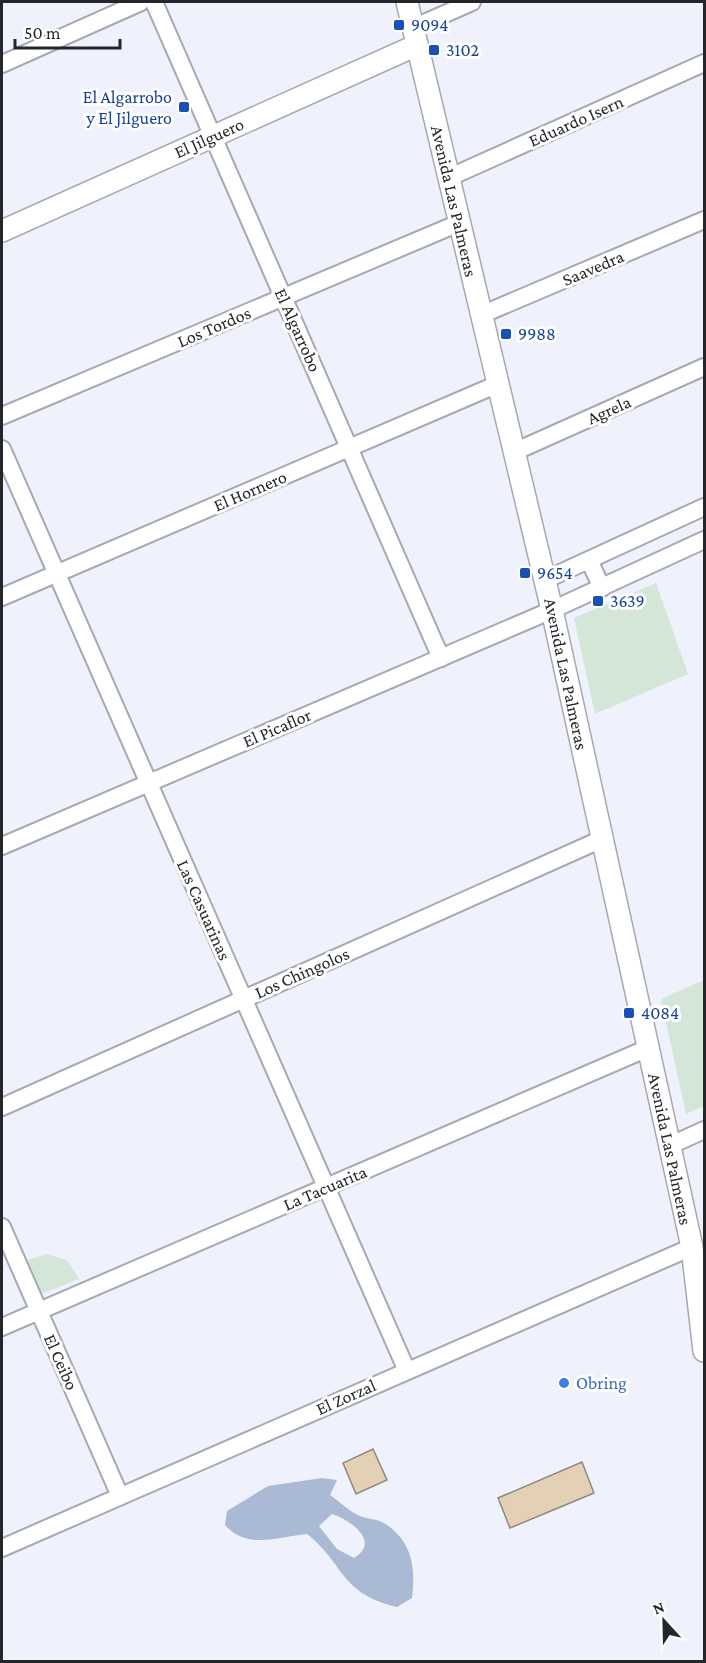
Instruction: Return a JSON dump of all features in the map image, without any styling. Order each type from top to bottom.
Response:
[{"type":"main road","name":"Avenida Las Palmeras","points":[[407,2],[552,610],[692,1247],[705,1351]]},
{"type":"main road","name":"El Jilguero","points":[[2,231],[213,136],[415,37]]},
{"type":"street","points":[[2,64],[141,2]]},
{"type":"street","name":"El Algarrobo","points":[[154,2],[441,658]]},
{"type":"street","points":[[415,37],[472,2]]},
{"type":"street","name":"Eduardo Isern","points":[[448,178],[705,63]]},
{"type":"street","name":"Saavedra","points":[[481,315],[705,220]]},
{"type":"street","name":"Los Tordos","points":[[2,416],[459,224]]},
{"type":"street","name":"Agrela","points":[[514,452],[705,367]]},
{"type":"street","name":"El Hornero","points":[[2,597],[498,384]]},
{"type":"street","name":"Las Casuarinas","points":[[2,449],[407,1371]]},
{"type":"street","points":[[545,580],[705,507]]},
{"type":"street","name":"El Picaflor","points":[[2,846],[552,610],[705,540]]},
{"type":"street","points":[[589,560],[602,588]]},
{"type":"street","name":"Los Chingolos","points":[[2,1107],[602,839]]},
{"type":"street","name":"La Tacuarita","points":[[2,1327],[648,1048]]},
{"type":"street","points":[[669,1146],[705,1130]]},
{"type":"street","name":"El Ceibo","points":[[2,1227],[120,1496]]},
{"type":"street","name":"El Zorzal","points":[[2,1548],[692,1247]]},
{"type":"green space","points":[[656,583],[688,674],[595,714],[574,618]]},
{"type":"green space","points":[[704,980],[704,1106],[686,1114],[661,999]]},
{"type":"green space","points":[[46,1254],[67,1260],[79,1279],[39,1295],[25,1261]]},
{"type":"water","points":[[322,1478],[337,1480],[330,1495],[356,1514],[382,1522],[392,1529],[406,1545],[412,1565],[412,1598],[397,1607],[364,1594],[353,1586],[329,1556],[307,1534],[253,1540],[234,1533],[225,1525],[227,1511],[268,1486]],"holes":[[[332,1514],[354,1526],[364,1539],[365,1545],[362,1552],[354,1558],[337,1549],[319,1526]]]},
{"type":"building","points":[[373,1449],[387,1480],[356,1494],[343,1463]]},
{"type":"building","points":[[582,1462],[594,1493],[510,1528],[498,1498]]},
{"type":"place","name":"9094","points":[[399,25]]},
{"type":"place","name":"3102","points":[[434,50]]},
{"type":"place","name":"El Algarrobo y El Jilguero","points":[[184,107]]},
{"type":"place","name":"9988","points":[[506,334]]},
{"type":"place","name":"9654","points":[[525,573]]},
{"type":"place","name":"3639","points":[[598,601]]},
{"type":"place","name":"4084","points":[[629,1013]]},
{"type":"place","name":"Obring","points":[[564,1383]]}]
